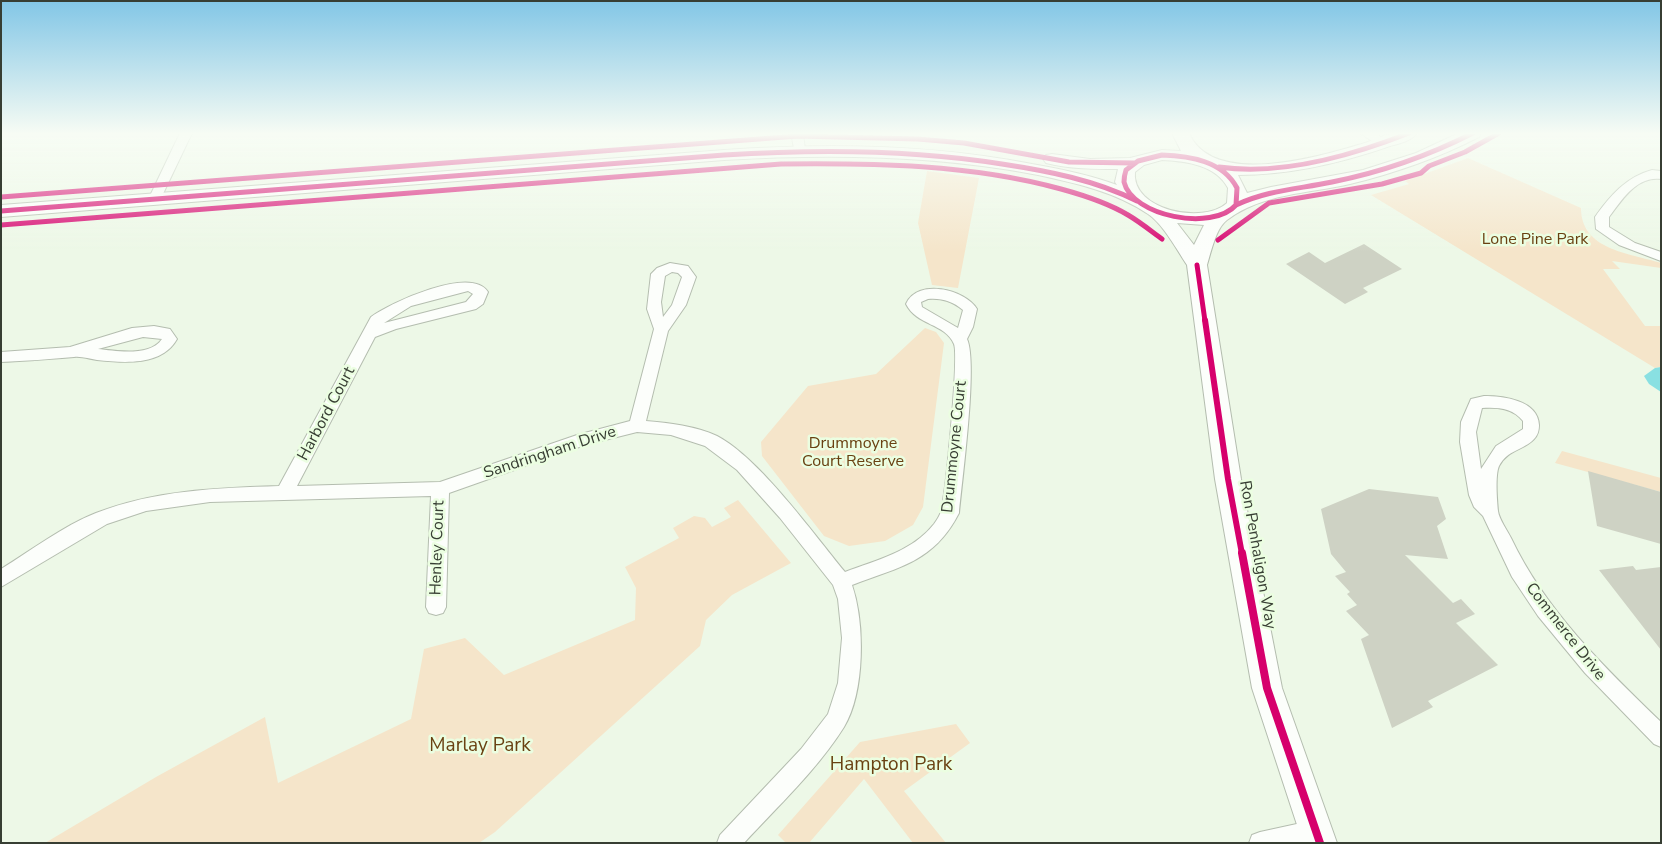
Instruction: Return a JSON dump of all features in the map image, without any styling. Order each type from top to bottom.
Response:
[{"type":"main road","points":[[1,197],[159,191],[392,172]]},
{"type":"main road","points":[[1047,172],[1077,178],[1108,188],[1158,213],[1192,220],[1219,216],[1261,193],[1332,182],[1370,172]]},
{"type":"main road","points":[[1127,172],[1124,180],[1128,191],[1137,201]]},
{"type":"main road","points":[[1223,172],[1234,183],[1238,192],[1236,205]]},
{"type":"main road","points":[[1,211],[159,191]]},
{"type":"main road","name":"Ron Penhaligon Way","points":[[1158,213],[1179,237],[1197,265],[1228,479],[1267,688],[1317,837]]},
{"type":"main road","name":"Ron Penhaligon Way","points":[[1197,265],[1206,239],[1219,216]]},
{"type":"street","points":[[159,191],[168,172]]},
{"type":"street","points":[[1661,175],[1644,174],[1630,184],[1602,217],[1603,229],[1614,238],[1629,246],[1661,257]]},
{"type":"street","name":"Harbord Court","points":[[284,494],[371,333],[376,320],[390,308],[413,299],[470,286],[481,292],[478,301],[471,306],[392,325],[371,333]]},
{"type":"street","points":[[637,426],[661,329]]},
{"type":"street","points":[[1,357],[77,351],[90,354],[143,356],[159,351],[165,347],[170,339],[165,333],[149,332],[99,342],[77,351]]},
{"type":"street","name":"Drummoyne Court","points":[[841,581],[914,553],[928,545],[945,526],[950,513],[963,382],[963,348],[960,338]]},
{"type":"street","name":"Commerce Drive","points":[[1489,511],[1492,502],[1488,472],[1496,455],[1505,447],[1531,433],[1532,426],[1530,418],[1522,411],[1513,405],[1494,400],[1477,403],[1472,411],[1467,434],[1471,465],[1480,501],[1489,511],[1520,574],[1558,628],[1606,683],[1661,738]]},
{"type":"street","name":"Sandringham Drive","points":[[1,579],[57,543],[101,519],[146,504],[210,495],[440,489],[583,439],[637,426],[671,429],[711,441],[743,465],[786,513],[841,581],[847,599],[852,638],[848,683],[837,719],[809,757],[728,843]]},
{"type":"street","name":"Henley Court","points":[[436,608],[440,489]]},
{"type":"street","points":[[1260,843],[1317,837]]},
{"type":"green space","points":[[927,172],[979,178],[958,288],[932,285],[918,223]]},
{"type":"green space","name":"Lone Pine Park","points":[[1429,172],[1501,172],[1581,208],[1583,222],[1589,233],[1609,248],[1661,263],[1661,268],[1612,261],[1620,269],[1603,269],[1645,326],[1661,326],[1661,367],[1655,368],[1371,195],[1409,184],[1405,181]]},
{"type":"green space","name":"Drummoyne Court Reserve","points":[[925,328],[936,332],[944,343],[923,507],[913,525],[885,541],[849,546],[824,536],[762,456],[761,442],[808,386],[876,374]]},
{"type":"green space","points":[[1562,451],[1661,478],[1661,492],[1555,463]]},
{"type":"green space","name":"Marlay Park","points":[[738,500],[791,563],[732,595],[706,620],[700,646],[495,832],[479,843],[45,843],[156,777],[265,717],[278,783],[411,719],[424,649],[465,638],[504,675],[635,620],[636,588],[625,567],[679,538],[673,528],[694,516],[705,518],[712,527],[731,517],[724,508]]},
{"type":"green space","name":"Hampton Park","points":[[956,724],[970,743],[904,791],[946,843],[913,843],[864,779],[809,843],[786,843],[778,835],[860,742]]},
{"type":"water","points":[[1661,367],[1661,392],[1649,384],[1644,376],[1655,368]]},
{"type":"building","points":[[1364,244],[1402,269],[1363,288],[1368,292],[1345,304],[1286,264],[1309,252],[1325,263]]},
{"type":"building","points":[[1588,471],[1661,492],[1661,544],[1597,526]]},
{"type":"building","points":[[1369,489],[1438,497],[1446,519],[1437,526],[1448,559],[1405,555],[1453,603],[1461,599],[1475,614],[1456,623],[1498,665],[1428,701],[1433,707],[1392,728],[1361,639],[1369,635],[1346,611],[1357,605],[1347,594],[1350,592],[1335,576],[1346,572],[1331,554],[1321,509]]},
{"type":"building","points":[[1633,566],[1636,570],[1661,567],[1661,650],[1599,570]]},
{"type":"cycle path","points":[[1,197],[307,172]]},
{"type":"cycle path","points":[[1,211],[500,172]]},
{"type":"cycle path","points":[[1,225],[674,172]]},
{"type":"cycle path","points":[[975,172],[1034,182],[1084,195],[1127,214],[1162,239]]},
{"type":"cycle path","points":[[1050,172],[1094,183],[1137,201]]},
{"type":"cycle path","points":[[1126,172],[1124,182],[1132,194],[1146,206],[1165,214],[1187,219],[1210,219],[1221,216],[1236,205],[1238,198],[1237,188],[1225,172]]},
{"type":"cycle path","points":[[1236,205],[1271,192],[1332,182],[1371,172]]},
{"type":"cycle path","points":[[1218,240],[1269,203],[1382,184],[1422,172]]},
{"type":"cycle path","points":[[1197,265],[1228,479],[1267,688],[1320,843]]}]
